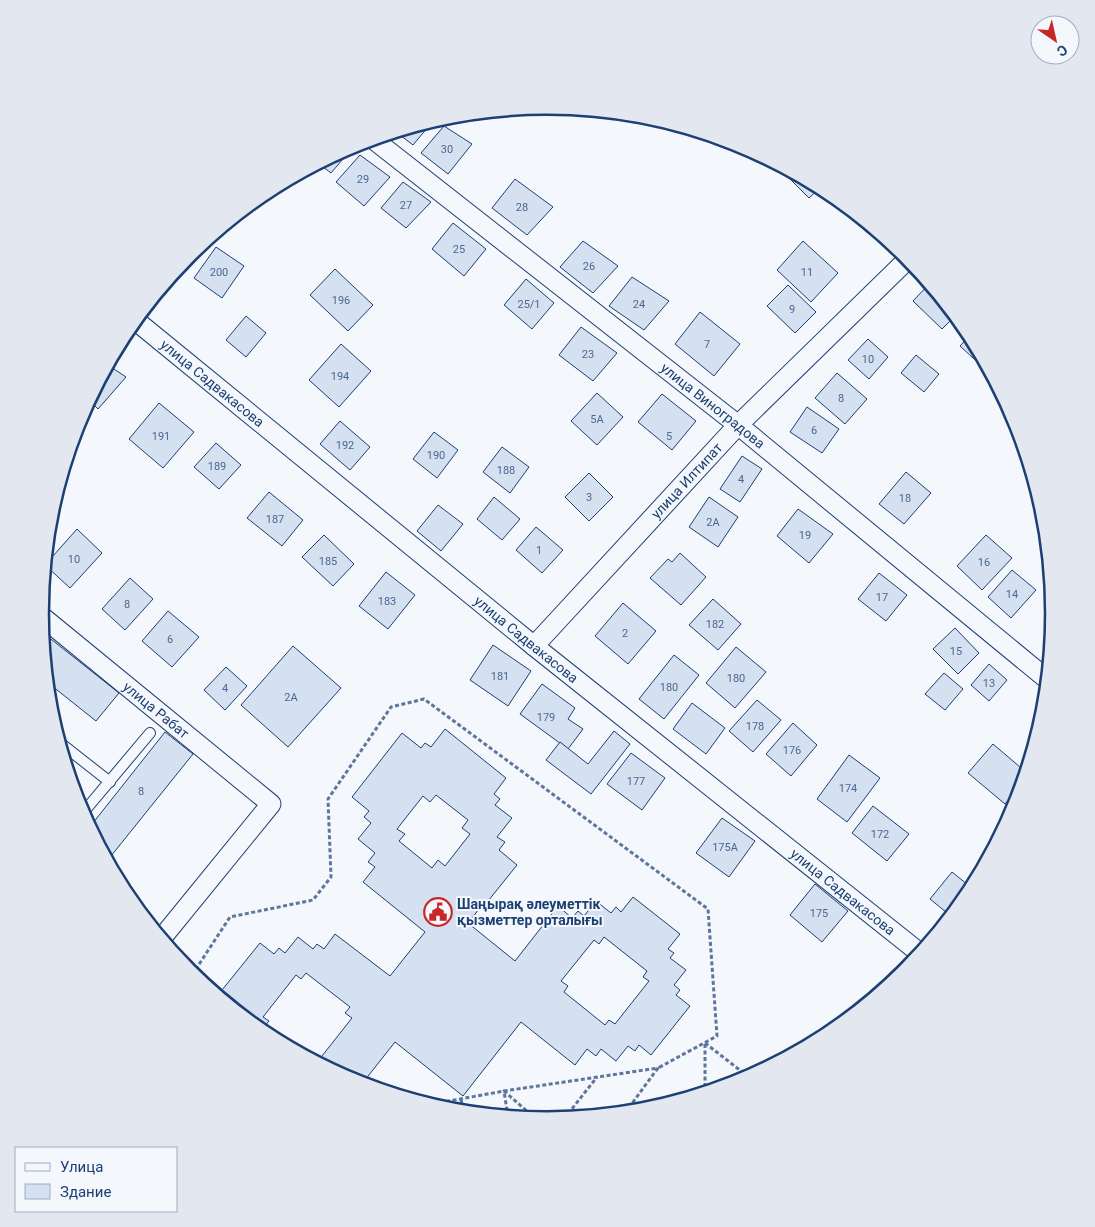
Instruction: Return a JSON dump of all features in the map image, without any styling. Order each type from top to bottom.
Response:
[{"type":"street","name":"улица Виноградова","points":[[379,144],[738,426],[1042,675]]},
{"type":"street","name":"улица Илтипат","points":[[534,646],[738,426],[903,264]]},
{"type":"street","name":"улица Садвакасова","points":[[141,325],[534,646],[915,949]]},
{"type":"street","name":"улица Рабат","points":[[49,623],[271,804],[166,933]]},
{"type":"lane","points":[[88,807],[150,733]]},
{"type":"lane","points":[[68,749],[110,782]]},
{"type":"path","points":[[197,968],[230,918],[313,900],[331,877],[328,799],[391,707],[424,699],[708,909],[717,1036],[658,1068],[445,1102]]},
{"type":"path","points":[[705,1043],[742,1072]]},
{"type":"path","points":[[705,1043],[705,1087]]},
{"type":"path","points":[[631,1105],[658,1068]]},
{"type":"path","points":[[570,1111],[598,1077]]},
{"type":"path","points":[[504,1091],[507,1110]]},
{"type":"path","points":[[504,1091],[527,1111]]},
{"type":"path","points":[[461,1099],[462,1105]]},
{"type":"building","points":[[444,126],[472,144],[448,174],[421,153]]},
{"type":"building","points":[[425,130],[413,145],[402,137]]},
{"type":"building","points":[[360,155],[390,177],[364,206],[336,182]]},
{"type":"building","points":[[343,159],[331,173],[324,168]]},
{"type":"building","points":[[789,178],[797,182],[815,193],[809,198]]},
{"type":"building","points":[[515,179],[553,207],[527,235],[492,208]]},
{"type":"building","points":[[403,182],[431,202],[406,228],[381,208]]},
{"type":"building","points":[[453,223],[486,249],[464,276],[432,249]]},
{"type":"building","points":[[583,241],[618,266],[593,293],[560,267]]},
{"type":"building","points":[[803,241],[838,273],[811,302],[777,270]]},
{"type":"building","points":[[216,247],[244,266],[222,298],[194,278]]},
{"type":"building","points":[[335,269],[373,305],[348,331],[310,295]]},
{"type":"building","points":[[632,277],[669,301],[644,330],[609,306]]},
{"type":"building","points":[[526,279],[554,303],[532,329],[504,305]]},
{"type":"building","points":[[788,285],[816,312],[795,333],[767,306]]},
{"type":"building","points":[[925,288],[951,320],[942,329],[913,301]]},
{"type":"building","points":[[700,312],[740,344],[714,376],[675,344]]},
{"type":"building","points":[[246,316],[266,333],[246,357],[226,340]]},
{"type":"building","points":[[581,327],[617,353],[593,381],[559,355]]},
{"type":"building","points":[[868,339],[888,357],[869,379],[848,360]]},
{"type":"building","points":[[965,341],[978,363],[960,346]]},
{"type":"building","points":[[341,344],[371,371],[339,407],[309,380]]},
{"type":"building","points":[[916,355],[939,374],[924,392],[901,373]]},
{"type":"building","points":[[113,369],[126,377],[98,409],[95,406]]},
{"type":"building","points":[[837,373],[867,399],[845,424],[815,398]]},
{"type":"building","points":[[597,393],[623,417],[597,445],[571,421]]},
{"type":"building","points":[[662,394],[696,421],[672,450],[638,422]]},
{"type":"building","points":[[159,403],[194,432],[163,468],[129,439]]},
{"type":"building","points":[[807,407],[839,429],[822,453],[790,432]]},
{"type":"building","points":[[340,421],[370,447],[350,470],[320,444]]},
{"type":"building","points":[[434,432],[458,450],[437,478],[413,459]]},
{"type":"building","points":[[216,443],[241,465],[219,489],[194,467]]},
{"type":"building","points":[[502,447],[529,467],[510,493],[483,472]]},
{"type":"building","points":[[742,456],[762,469],[740,502],[720,489]]},
{"type":"building","points":[[906,472],[931,493],[904,524],[879,504]]},
{"type":"building","points":[[589,473],[613,497],[589,521],[565,497]]},
{"type":"building","points":[[269,492],[303,520],[282,546],[247,518]]},
{"type":"building","points":[[494,497],[520,519],[502,540],[477,519]]},
{"type":"building","points":[[709,497],[738,517],[718,547],[689,527]]},
{"type":"building","points":[[438,505],[463,524],[441,551],[417,531]]},
{"type":"building","points":[[798,509],[833,534],[809,563],[777,536]]},
{"type":"building","points":[[536,527],[563,550],[542,573],[516,550]]},
{"type":"building","points":[[77,529],[102,553],[70,588],[51,570],[52,557]]},
{"type":"building","points":[[324,535],[354,564],[333,586],[302,557]]},
{"type":"building","points":[[986,535],[1012,558],[982,590],[957,566]]},
{"type":"building","points":[[680,553],[706,577],[681,605],[650,578],[668,559],[672,562]]},
{"type":"building","points":[[1012,570],[1036,590],[1011,618],[988,597]]},
{"type":"building","points":[[386,572],[415,595],[388,629],[359,606]]},
{"type":"building","points":[[879,573],[907,595],[886,621],[858,599]]},
{"type":"building","points":[[130,578],[153,599],[125,630],[102,609]]},
{"type":"building","points":[[713,599],[741,624],[718,650],[689,625]]},
{"type":"building","points":[[623,603],[656,631],[628,664],[595,636]]},
{"type":"building","points":[[168,611],[199,637],[172,667],[142,641]]},
{"type":"building","points":[[955,628],[979,653],[958,674],[933,649]]},
{"type":"building","points":[[50,638],[119,693],[96,721],[54,688]]},
{"type":"building","points":[[493,645],[531,671],[508,706],[470,680]]},
{"type":"building","points":[[293,646],[341,688],[288,747],[241,705]]},
{"type":"building","points":[[736,647],[766,672],[735,708],[706,683]]},
{"type":"building","points":[[674,655],[699,675],[664,719],[639,699]]},
{"type":"building","points":[[989,664],[1007,680],[989,701],[971,685]]},
{"type":"building","points":[[226,667],[247,686],[225,710],[204,690]]},
{"type":"building","points":[[944,673],[963,689],[945,710],[925,694]]},
{"type":"building","points":[[542,684],[575,708],[568,719],[583,729],[568,749],[520,714]]},
{"type":"building","points":[[757,700],[781,720],[753,752],[729,731]]},
{"type":"building","points":[[692,703],[725,728],[706,754],[673,729]]},
{"type":"building","points":[[793,723],[817,745],[791,776],[766,754]]},
{"type":"building","name":"Шаңырақ әлеуметтік қызметтер орталығы","points":[[445,729],[506,778],[494,794],[500,799],[495,805],[512,818],[497,837],[505,842],[499,850],[517,865],[468,923],[515,961],[558,906],[572,918],[578,911],[584,916],[596,901],[611,913],[616,907],[621,912],[633,897],[680,934],[668,949],[674,953],[670,958],[686,970],[674,985],[680,990],[676,995],[690,1006],[651,1055],[639,1045],[635,1051],[628,1046],[616,1061],[601,1049],[596,1056],[587,1049],[575,1065],[521,1022],[463,1096],[395,1042],[367,1078],[321,1058],[352,1018],[345,1013],[350,1007],[306,973],[301,979],[296,975],[263,1017],[269,1021],[266,1025],[222,990],[260,943],[274,954],[279,948],[285,953],[298,937],[313,949],[317,944],[324,949],[335,934],[390,976],[425,932],[363,882],[375,867],[368,862],[375,853],[358,839],[371,823],[364,817],[369,811],[352,797],[402,733],[421,748],[425,743],[431,747]],"holes":[[[436,795],[468,820],[462,828],[470,834],[445,866],[438,860],[432,868],[399,841],[405,834],[397,829],[423,796],[430,802]],[[604,937],[647,971],[643,977],[649,981],[615,1024],[609,1020],[605,1025],[564,992],[568,986],[561,981],[594,940],[599,944]]]},
{"type":"building","points":[[614,731],[630,744],[591,794],[546,760],[560,742],[588,764]]},
{"type":"building","points":[[165,732],[193,754],[112,855],[94,821]]},
{"type":"building","points":[[993,744],[1022,768],[1011,798],[1005,804],[968,773]]},
{"type":"building","points":[[631,753],[665,778],[642,810],[607,784]]},
{"type":"building","points":[[849,755],[880,778],[847,822],[817,799]]},
{"type":"building","points":[[873,806],[909,834],[887,861],[852,833]]},
{"type":"building","points":[[722,818],[755,841],[729,877],[696,853]]},
{"type":"building","points":[[952,872],[966,884],[946,912],[930,899]]},
{"type":"building","points":[[815,884],[848,911],[822,942],[790,915]]},
{"type":"place","name":"Шаңырақ әлеуметтік қызметтер орталығы","points":[[438,912]]}]
